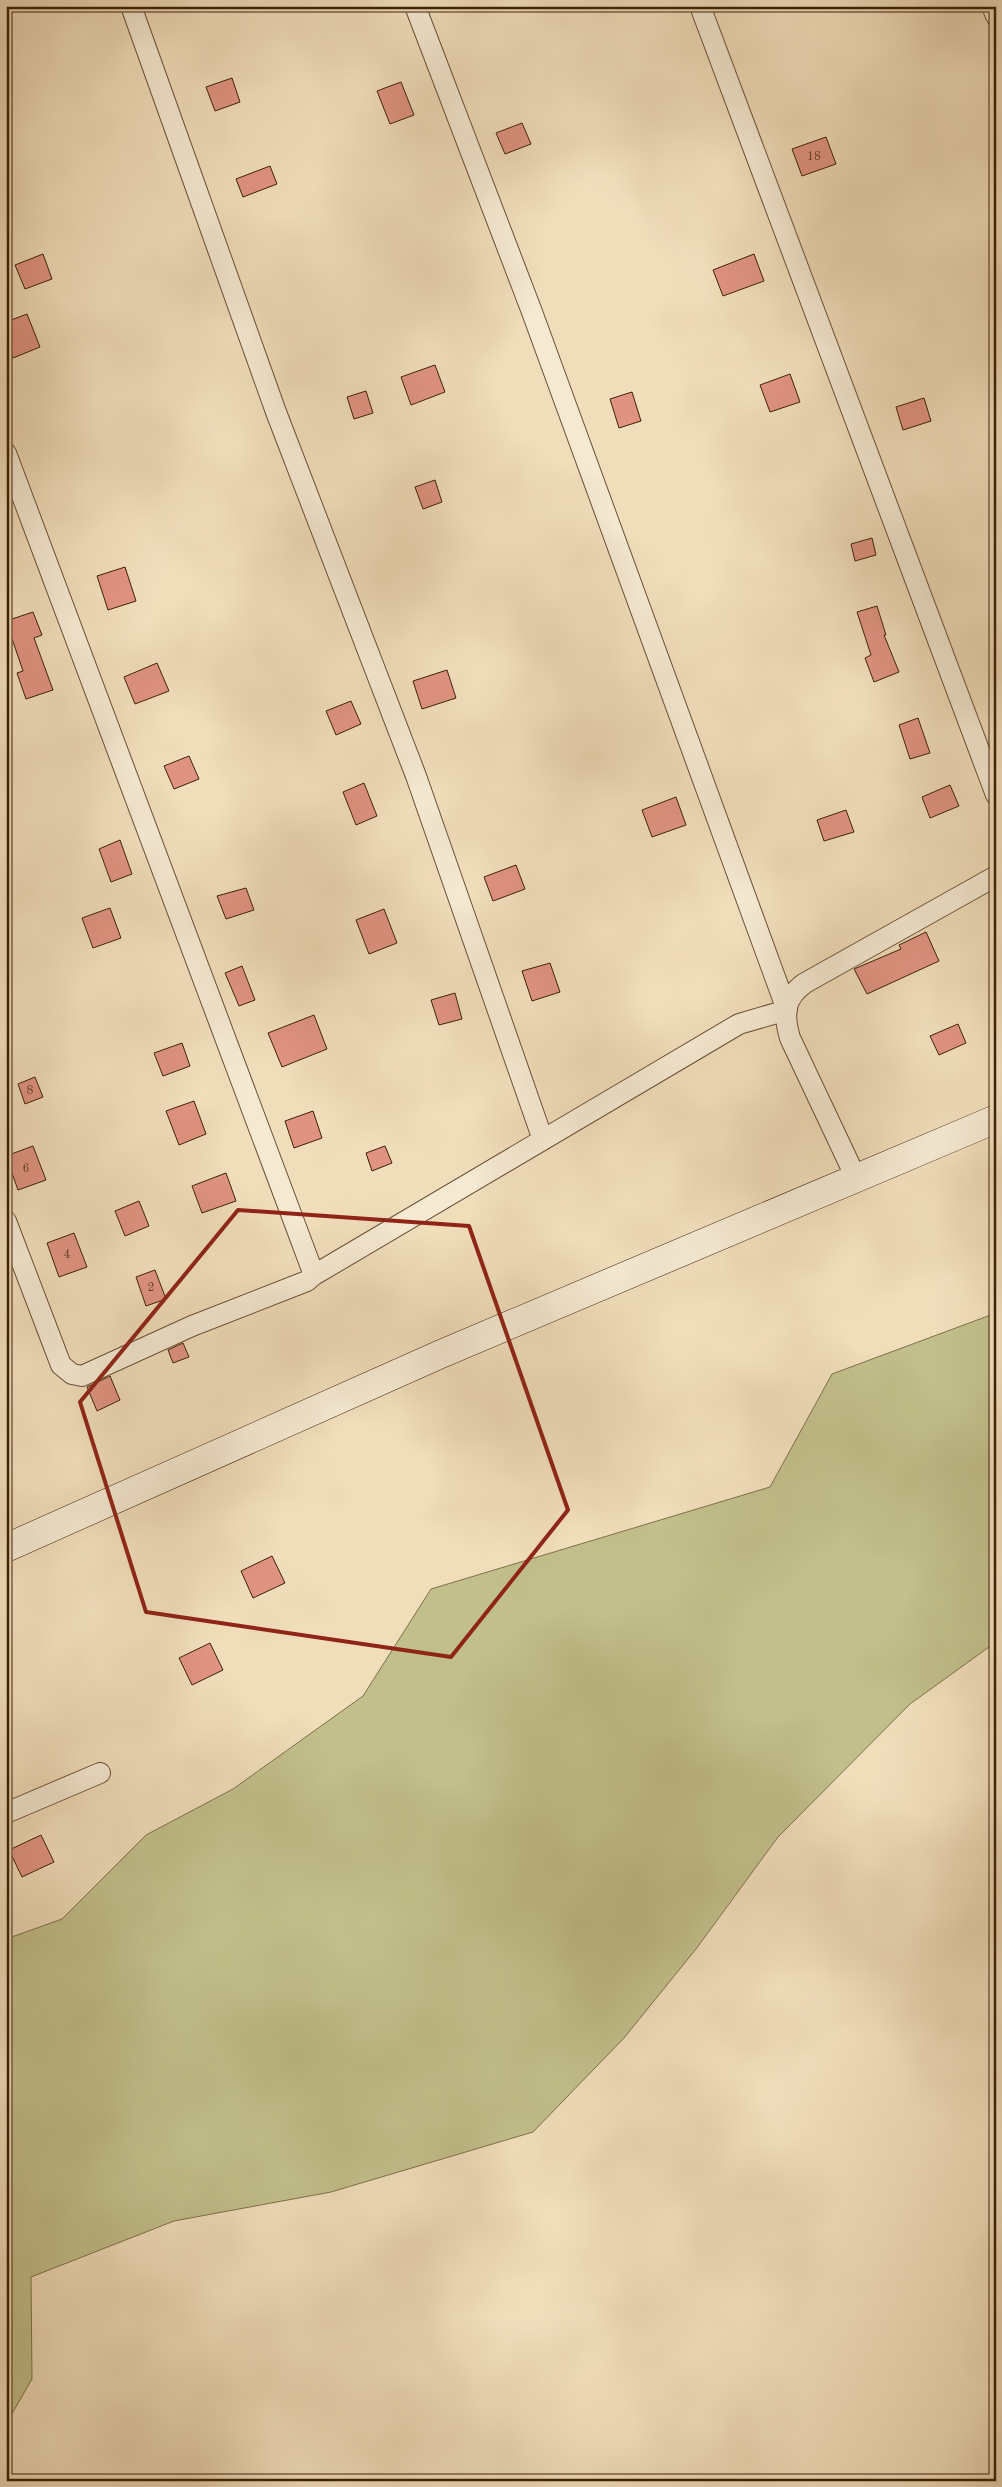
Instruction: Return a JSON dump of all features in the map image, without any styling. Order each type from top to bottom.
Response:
[{"type":"main road","points":[[6,1548],[441,1354],[996,1119]]},
{"type":"street","points":[[131,6],[276,412],[416,776],[544,1140]]},
{"type":"street","points":[[415,6],[535,322],[787,1010]]},
{"type":"street","points":[[700,6],[996,795]]},
{"type":"street","points":[[992,6],[996,16]]},
{"type":"street","points":[[6,452],[314,1274]]},
{"type":"street","points":[[856,1178],[790,1038],[785,1020],[792,992],[996,876]]},
{"type":"street","points":[[6,1221],[61,1365],[72,1374],[82,1376],[192,1326],[307,1281],[314,1274],[740,1024],[787,1010]]},
{"type":"street","points":[[6,1812],[100,1773]]},
{"type":"highlighted area","points":[[238,1210],[469,1226],[568,1510],[451,1657],[146,1612],[80,1402]]},
{"type":"shaded area","points":[[996,1313],[996,1642],[910,1704],[778,1837],[696,1949],[624,2038],[533,2132],[331,2192],[174,2221],[31,2277],[32,2379],[6,2424],[6,1939],[62,1919],[146,1835],[233,1789],[363,1696],[431,1589],[770,1487],[832,1374]]},
{"type":"building","points":[[232,78],[240,102],[215,111],[206,87]]},
{"type":"building","points":[[401,82],[414,115],[390,124],[377,91]]},
{"type":"building","points":[[522,123],[531,144],[505,154],[496,133]]},
{"type":"building","points":[[826,137],[836,164],[802,176],[792,149]]},
{"type":"building","points":[[270,166],[277,184],[243,197],[236,179]]},
{"type":"building","points":[[43,254],[52,279],[25,289],[15,265]]},
{"type":"building","points":[[754,254],[764,281],[723,296],[713,270]]},
{"type":"building","points":[[27,314],[40,347],[13,358],[6,341],[6,322]]},
{"type":"building","points":[[435,365],[445,392],[411,405],[401,377]]},
{"type":"building","points":[[790,374],[800,402],[770,412],[760,385]]},
{"type":"building","points":[[366,391],[373,413],[354,419],[347,397]]},
{"type":"building","points":[[632,392],[641,421],[619,428],[610,399]]},
{"type":"building","points":[[924,398],[931,421],[903,430],[896,407]]},
{"type":"building","points":[[435,480],[442,502],[423,509],[415,487]]},
{"type":"building","points":[[872,538],[876,555],[855,561],[851,544]]},
{"type":"building","points":[[125,567],[136,601],[108,610],[97,576]]},
{"type":"building","points":[[877,606],[886,635],[884,635],[899,672],[874,682],[865,658],[871,655],[857,612]]},
{"type":"building","points":[[33,612],[42,635],[34,638],[53,690],[26,699],[17,673],[23,671],[6,621]]},
{"type":"building","points":[[157,663],[169,691],[135,704],[124,677]]},
{"type":"building","points":[[447,670],[456,698],[422,709],[413,681]]},
{"type":"building","points":[[351,701],[361,724],[336,735],[326,711]]},
{"type":"building","points":[[918,718],[930,753],[910,759],[899,725]]},
{"type":"building","points":[[189,756],[199,779],[174,789],[164,766]]},
{"type":"building","points":[[364,783],[377,816],[356,825],[343,792]]},
{"type":"building","points":[[950,785],[959,806],[930,818],[922,797]]},
{"type":"building","points":[[676,797],[686,825],[652,837],[642,810]]},
{"type":"building","points":[[846,810],[854,832],[824,841],[817,820]]},
{"type":"building","points":[[120,840],[132,874],[111,882],[99,849]]},
{"type":"building","points":[[516,865],[525,889],[493,901],[484,877]]},
{"type":"building","points":[[246,888],[254,910],[226,919],[217,896]]},
{"type":"building","points":[[110,908],[121,938],[93,948],[82,918]]},
{"type":"building","points":[[384,909],[397,943],[369,954],[356,920]]},
{"type":"building","points":[[926,932],[939,961],[867,994],[854,969],[901,949],[899,945]]},
{"type":"building","points":[[550,963],[560,992],[532,1001],[522,971]]},
{"type":"building","points":[[242,966],[255,1000],[239,1006],[225,973]]},
{"type":"building","points":[[455,993],[462,1019],[439,1025],[431,1000]]},
{"type":"building","points":[[314,1015],[327,1049],[282,1067],[268,1033]]},
{"type":"building","points":[[958,1024],[966,1043],[939,1055],[930,1036]]},
{"type":"building","points":[[182,1043],[190,1066],[163,1076],[154,1053]]},
{"type":"building","points":[[35,1077],[43,1097],[25,1104],[18,1084]]},
{"type":"building","points":[[194,1101],[206,1134],[179,1145],[166,1111]]},
{"type":"building","points":[[313,1111],[322,1138],[294,1148],[285,1121]]},
{"type":"building","points":[[33,1146],[46,1180],[18,1190],[6,1156]]},
{"type":"building","points":[[385,1146],[392,1163],[372,1171],[366,1153]]},
{"type":"building","points":[[226,1173],[236,1201],[202,1213],[192,1186]]},
{"type":"building","points":[[139,1201],[149,1226],[125,1236],[115,1211]]},
{"type":"building","points":[[74,1233],[87,1267],[59,1277],[47,1243]]},
{"type":"building","points":[[155,1270],[166,1299],[146,1306],[136,1277]]},
{"type":"building","points":[[183,1343],[189,1357],[173,1363],[168,1350]]},
{"type":"building","points":[[110,1376],[120,1400],[97,1411],[87,1387]]},
{"type":"building","points":[[272,1556],[285,1583],[253,1598],[241,1571]]},
{"type":"building","points":[[210,1643],[223,1670],[192,1685],[179,1658]]},
{"type":"building","points":[[41,1835],[54,1862],[22,1877],[9,1850]]}]
